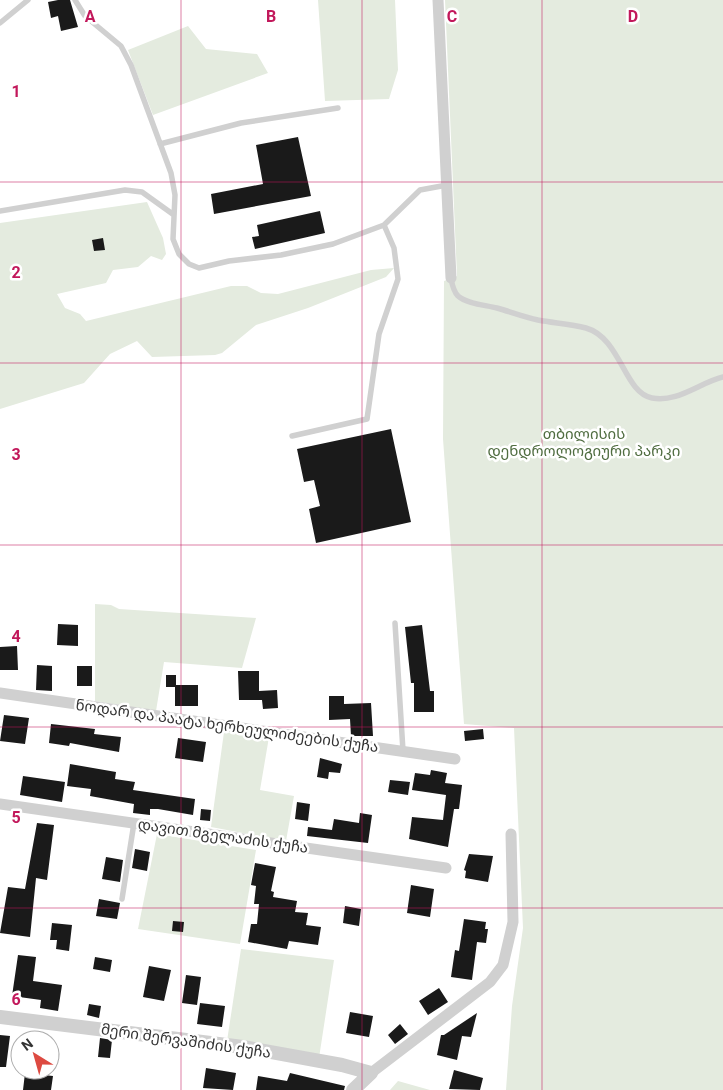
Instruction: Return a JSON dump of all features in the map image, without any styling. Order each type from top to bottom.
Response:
[{"type":"street","points":[[438,0],[451,278]]},
{"type":"street","name":"ნოდარ და პაატა ხერხეულიძეების ქუჩა","points":[[0,693],[455,759]]},
{"type":"street","name":"დავით მგელაძის ქუჩა","points":[[0,804],[446,868]]},
{"type":"street","points":[[353,1090],[371,1073],[490,982],[503,965],[513,922],[511,834]]},
{"type":"street","name":"მერი შერვაშიძის ქუჩა","points":[[0,1017],[243,1047],[342,1065],[371,1073]]},
{"type":"lane","points":[[0,23],[28,0]]},
{"type":"lane","points":[[76,0],[85,16],[121,46],[130,65],[171,173],[175,195],[173,239],[179,254],[189,264],[199,268],[229,261],[282,255],[332,244],[384,225],[420,190],[447,185]]},
{"type":"lane","points":[[160,144],[241,123],[338,108]]},
{"type":"lane","points":[[0,211],[125,190],[142,192],[174,215]]},
{"type":"lane","points":[[292,436],[367,419],[379,334],[398,279],[394,248],[384,225]]},
{"type":"lane","points":[[451,278],[453,289],[458,296],[472,302],[535,319],[580,327],[601,334],[612,348],[630,379],[641,393],[649,398],[665,400],[711,380],[723,377]]},
{"type":"lane","points":[[396,623],[404,751]]},
{"type":"lane","points":[[122,899],[134,823]]},
{"type":"green space","points":[[318,0],[395,0],[398,70],[389,99],[325,101]]},
{"type":"green space","name":"თბილისის დენდროლოგიური პარკი","points":[[445,0],[723,0],[723,1090],[506,1090],[512,1006],[523,928],[514,728],[464,724],[443,439],[444,281],[457,276]]},
{"type":"green space","points":[[188,26],[206,49],[257,54],[268,73],[153,115],[128,50]]},
{"type":"green space","points":[[147,202],[163,238],[166,254],[162,260],[151,256],[138,267],[113,270],[106,283],[57,294],[65,308],[80,314],[86,321],[231,286],[247,286],[261,293],[278,294],[371,270],[394,268],[386,277],[308,308],[256,325],[222,353],[215,355],[152,357],[137,341],[110,354],[84,383],[0,409],[0,223]]},
{"type":"green space","points":[[95,604],[111,605],[119,609],[256,618],[242,668],[164,662],[156,711],[95,701]]},
{"type":"green space","points":[[224,732],[269,737],[260,790],[294,796],[286,841],[211,827]]},
{"type":"green space","points":[[157,834],[256,850],[240,944],[138,929]]},
{"type":"green space","points":[[241,949],[334,960],[319,1058],[227,1041]]},
{"type":"green space","points":[[398,1081],[430,1090],[390,1090]]},
{"type":"building","points":[[70,0],[78,27],[61,31],[58,16],[51,18],[48,2]]},
{"type":"building","points":[[298,137],[311,196],[214,214],[211,194],[263,184],[256,145]]},
{"type":"building","points":[[320,211],[325,233],[255,249],[252,237],[259,236],[257,225]]},
{"type":"building","points":[[103,238],[105,250],[94,251],[92,240]]},
{"type":"building","points":[[391,429],[411,522],[316,543],[309,509],[320,506],[314,480],[304,482],[297,449]]},
{"type":"building","points":[[58,624],[78,625],[78,646],[57,645]]},
{"type":"building","points":[[422,625],[430,691],[434,691],[434,712],[414,712],[414,683],[411,683],[405,627]]},
{"type":"building","points":[[17,646],[18,670],[0,670],[0,647]]},
{"type":"building","points":[[37,665],[52,666],[52,691],[36,690]]},
{"type":"building","points":[[77,666],[92,666],[92,686],[77,686]]},
{"type":"building","points":[[238,671],[259,671],[259,691],[277,690],[278,708],[263,709],[262,700],[239,700]]},
{"type":"building","points":[[166,675],[176,675],[176,685],[198,685],[198,706],[175,706],[175,687],[166,687]]},
{"type":"building","points":[[329,696],[344,696],[344,704],[371,703],[373,736],[351,736],[350,719],[329,720]]},
{"type":"building","points":[[4,715],[29,718],[25,744],[0,741]]},
{"type":"building","points":[[51,724],[95,729],[94,734],[121,737],[119,752],[70,743],[69,746],[49,743]]},
{"type":"building","points":[[483,729],[484,739],[465,741],[464,731]]},
{"type":"building","points":[[178,738],[206,742],[203,762],[175,758]]},
{"type":"building","points":[[320,758],[342,764],[340,773],[329,772],[328,779],[317,777]]},
{"type":"building","points":[[70,764],[116,772],[115,779],[135,782],[133,790],[195,799],[193,815],[158,809],[150,809],[150,815],[133,813],[134,804],[90,796],[91,789],[67,786]]},
{"type":"building","points":[[431,770],[447,773],[445,783],[462,785],[459,809],[454,809],[448,847],[409,839],[412,817],[443,820],[446,795],[412,790],[415,773],[430,775]]},
{"type":"building","points":[[23,776],[65,782],[62,802],[20,795]]},
{"type":"building","points":[[390,780],[410,782],[408,795],[388,792]]},
{"type":"building","points":[[297,802],[310,804],[308,821],[295,819]]},
{"type":"building","points":[[201,809],[211,810],[210,821],[200,820]]},
{"type":"building","points":[[360,813],[372,815],[368,843],[307,836],[308,827],[332,830],[334,819],[359,823]]},
{"type":"building","points":[[37,823],[54,825],[47,880],[36,878],[30,937],[0,933],[8,887],[25,889]]},
{"type":"building","points":[[135,849],[150,852],[147,871],[132,868]]},
{"type":"building","points":[[469,854],[493,856],[488,882],[465,878],[466,871],[464,870]]},
{"type":"building","points":[[106,857],[123,860],[120,882],[102,879]]},
{"type":"building","points":[[255,863],[276,867],[271,891],[274,892],[273,897],[297,901],[295,912],[308,913],[306,925],[321,927],[318,945],[289,941],[287,949],[248,942],[251,924],[257,924],[259,904],[254,904],[256,886],[251,885]]},
{"type":"building","points":[[411,885],[434,889],[430,917],[407,913]]},
{"type":"building","points":[[99,899],[120,903],[117,919],[96,916]]},
{"type":"building","points":[[345,906],[361,909],[359,926],[343,923]]},
{"type":"building","points":[[464,919],[486,922],[485,929],[488,929],[486,943],[477,942],[472,980],[451,977],[455,950],[459,951]]},
{"type":"building","points":[[173,921],[184,922],[183,932],[172,931]]},
{"type":"building","points":[[52,923],[72,925],[69,951],[56,949],[57,940],[50,940]]},
{"type":"building","points":[[18,955],[36,957],[33,981],[62,985],[58,1011],[40,1008],[41,1000],[12,996]]},
{"type":"building","points":[[95,957],[112,960],[110,972],[93,969]]},
{"type":"building","points":[[149,966],[171,970],[164,1001],[143,997]]},
{"type":"building","points":[[186,975],[201,977],[197,1005],[182,1003]]},
{"type":"building","points":[[439,988],[448,1002],[428,1015],[419,1001]]},
{"type":"building","points":[[200,1003],[225,1006],[222,1027],[197,1024]]},
{"type":"building","points":[[89,1004],[101,1006],[99,1018],[87,1015]]},
{"type":"building","points":[[350,1012],[373,1016],[369,1037],[346,1033]]},
{"type":"building","points":[[477,1013],[471,1037],[462,1036],[457,1060],[437,1055],[441,1035],[444,1035]]},
{"type":"building","points":[[400,1024],[408,1034],[395,1044],[388,1035]]},
{"type":"building","points":[[0,1035],[10,1036],[6,1067],[0,1067]]},
{"type":"building","points":[[100,1038],[112,1040],[110,1058],[98,1057]]},
{"type":"building","points":[[206,1068],[236,1073],[233,1090],[203,1088]]},
{"type":"building","points":[[454,1070],[483,1078],[480,1090],[449,1089]]},
{"type":"building","points":[[290,1073],[345,1086],[344,1090],[256,1090],[258,1076],[287,1081]]},
{"type":"building","points":[[24,1080],[52,1080],[51,1090],[23,1090]]}]
